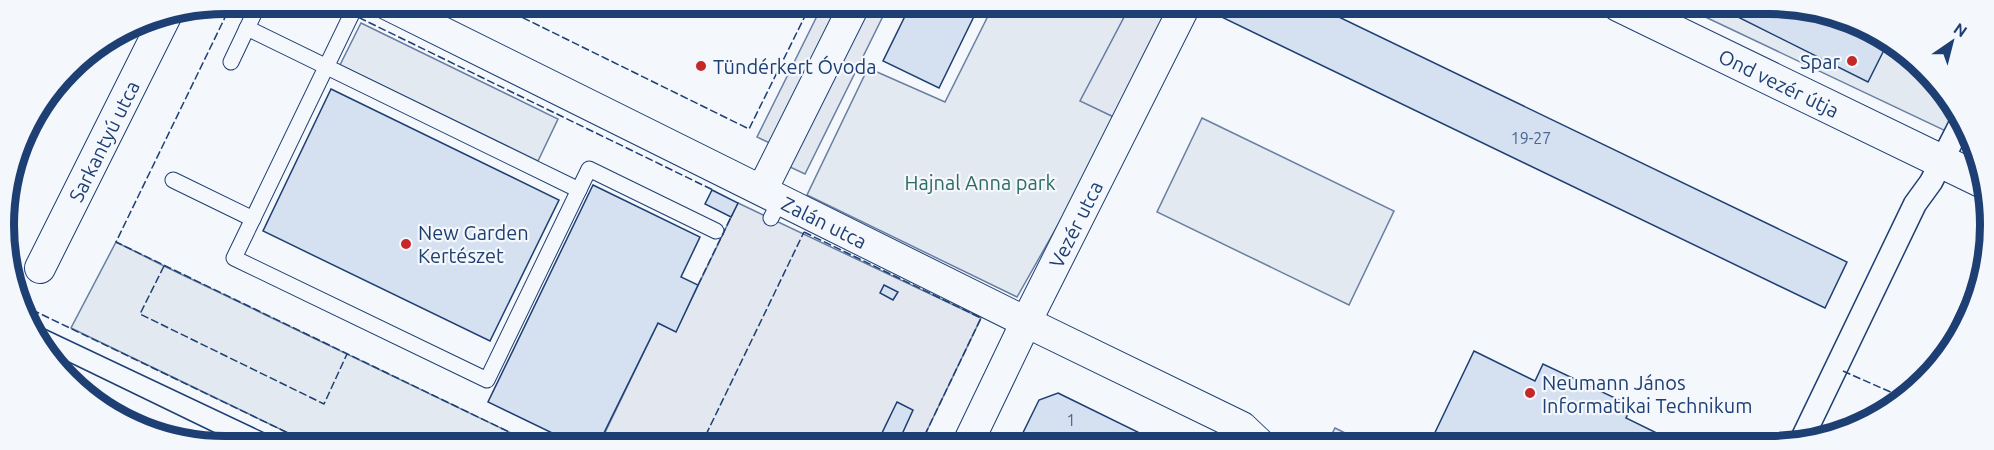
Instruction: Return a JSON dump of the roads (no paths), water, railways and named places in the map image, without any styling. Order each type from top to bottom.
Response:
[{"type":"street","name":"Zalán utca","points":[[405,14],[771,203],[1026,322],[1242,427],[1252,436]]},
{"type":"street","points":[[771,203],[851,14]]},
{"type":"street","name":"Vezér utca","points":[[972,436],[1026,322],[1181,14]]},
{"type":"street","name":"Ond vezér útja","points":[[1637,14],[1975,178]]},
{"type":"street","name":"Sarkantyú utca","points":[[40,268],[163,23]]},
{"type":"street","points":[[1805,433],[1905,225],[1958,129]]},
{"type":"lane","points":[[231,62],[254,14]]},
{"type":"lane","points":[[352,14],[234,258],[487,380],[589,169],[716,231]]},
{"type":"lane","points":[[247,28],[579,190]]},
{"type":"lane","points":[[173,180],[253,219]]},
{"type":"tram line","points":[[39,326],[271,436]]},
{"type":"tram line","points":[[61,358],[221,436]]},
{"type":"place","name":"Spar","points":[[1852,61]]},
{"type":"place","name":"Tündérkert Óvoda","points":[[701,66]]},
{"type":"place","name":"New Garden Kertészet","points":[[406,244]]},
{"type":"place","name":"Neumann János Informatikai Technikum","points":[[1530,393]]},
{"type":"park label","name":"Hajnal Anna park","points":[[980,182]]}]
